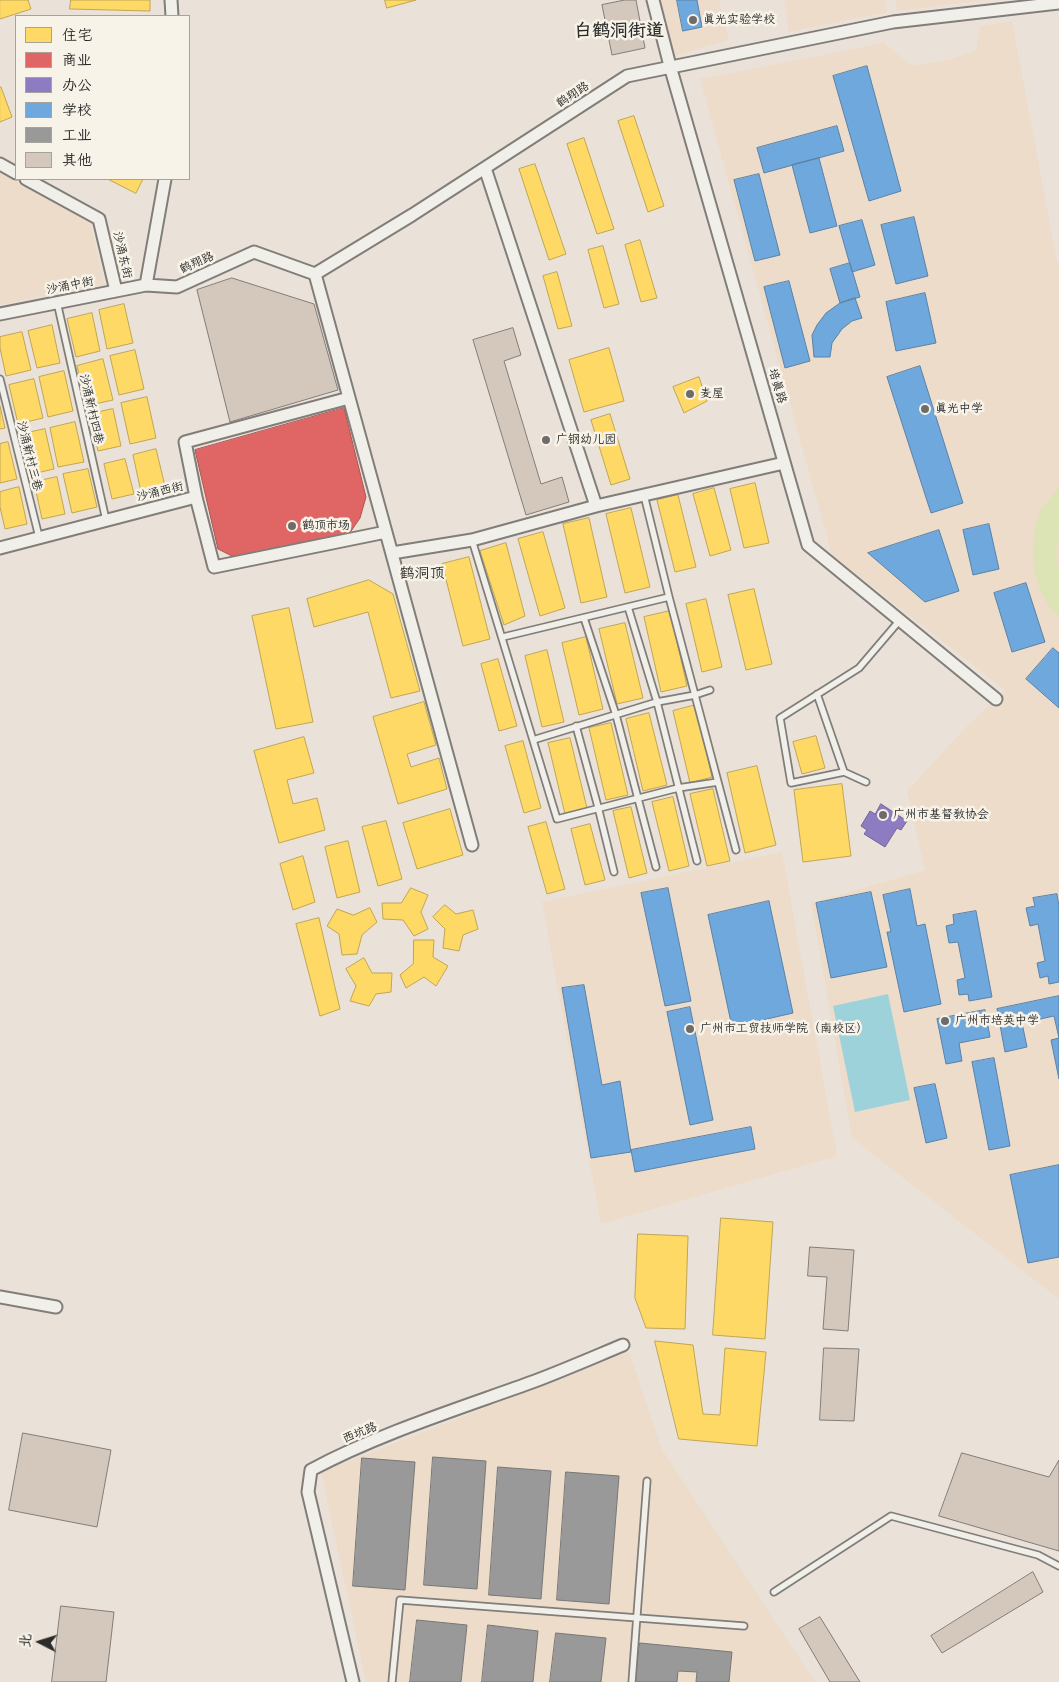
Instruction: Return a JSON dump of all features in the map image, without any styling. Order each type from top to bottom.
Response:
[{"type":"street","points":[[171,0],[172,15]]},
{"type":"street","name":"培真路","points":[[654,0],[670,66],[808,545],[996,699]]},
{"type":"street","name":"鹤翔路","points":[[146,285],[176,287],[254,252],[315,274],[412,216],[627,76],[893,22],[1059,3]]},
{"type":"street","points":[[0,164],[15,172]]},
{"type":"street","points":[[485,168],[596,506]]},
{"type":"street","name":"沙涌东街","points":[[28,180],[99,219],[116,291]]},
{"type":"street","points":[[146,285],[165,180]]},
{"type":"street","points":[[315,274],[472,845]]},
{"type":"street","name":"沙涌中街","points":[[0,314],[146,285]]},
{"type":"street","name":"沙涌西街","points":[[0,548],[196,497],[185,442],[349,398]]},
{"type":"street","points":[[392,553],[472,540],[596,506],[784,463]]},
{"type":"street","points":[[196,497],[214,567],[386,532]]},
{"type":"street","points":[[0,1297],[56,1307]]},
{"type":"street","name":"西坑路","points":[[353,1682],[308,1492],[311,1470],[332,1459],[430,1419],[537,1380],[623,1345]]},
{"type":"lane","name":"沙涌新村四巷","points":[[57,302],[106,520]]},
{"type":"lane","name":"沙涌新村三巷","points":[[0,379],[39,538]]},
{"type":"lane","points":[[644,495],[736,850]]},
{"type":"lane","points":[[472,540],[557,819],[638,797],[718,782]]},
{"type":"lane","points":[[503,637],[669,597]]},
{"type":"lane","points":[[628,607],[657,702],[697,861]]},
{"type":"lane","points":[[584,618],[616,714],[656,867]]},
{"type":"lane","points":[[866,782],[844,772],[791,783],[780,718],[859,668],[900,620]]},
{"type":"lane","points":[[533,740],[657,702],[695,695],[710,690]]},
{"type":"lane","points":[[817,694],[844,772]]},
{"type":"lane","points":[[576,726],[614,872]]},
{"type":"lane","points":[[632,1682],[647,1481]]},
{"type":"lane","points":[[774,1592],[890,1516],[1038,1555],[1059,1566]]},
{"type":"lane","points":[[392,1682],[400,1600],[744,1626]]},
{"type":"shaded area","name":"真光实验学校","points":[[658,0],[719,0],[729,40],[671,57]]},
{"type":"shaded area","name":"真光实验学校","points":[[784,0],[885,0],[887,12],[789,32]]},
{"type":"shaded area","points":[[896,0],[988,0],[897,11]]},
{"type":"shaded area","name":"真光中学","points":[[1012,21],[1057,262],[1059,263],[1059,1299],[852,1138],[811,903],[925,870],[907,791],[966,727],[1005,690],[832,555],[700,79],[884,43],[912,66],[947,60],[976,51],[980,26]]},
{"type":"shaded area","points":[[0,172],[90,221],[104,284],[0,305]]},
{"type":"shaded area","name":"广州市工贸技师学院（南校区）","points":[[782,852],[837,1156],[601,1224],[542,902]]},
{"type":"shaded area","points":[[629,1352],[662,1449],[815,1682],[366,1682],[321,1472]]},
{"type":"green space","points":[[1059,488],[1059,533],[1056,558],[1059,567],[1059,617],[1050,607],[1037,582],[1034,568],[1033,539],[1040,512]]},
{"type":"water","points":[[888,994],[910,1100],[855,1112],[833,1006]]},
{"type":"building: 住宅","points":[[0,0],[28,0],[31,9],[0,19]]},
{"type":"building: 住宅","points":[[71,0],[150,0],[150,11],[70,9]]},
{"type":"building: 住宅","points":[[385,0],[416,0],[387,8]]},
{"type":"building: 住宅","points":[[0,87],[12,117],[0,122]]},
{"type":"building: 住宅","points":[[634,116],[664,206],[648,212],[618,121]]},
{"type":"building: 住宅","points":[[584,138],[614,229],[597,234],[567,144]]},
{"type":"building: 住宅","points":[[535,164],[566,254],[549,260],[519,169]]},
{"type":"building: 住宅","points":[[110,180],[142,180],[136,193]]},
{"type":"building: 住宅","points":[[640,240],[657,298],[641,302],[625,245]]},
{"type":"building: 住宅","points":[[603,246],[619,304],[604,308],[588,250]]},
{"type":"building: 住宅","points":[[557,272],[572,326],[558,329],[543,276]]},
{"type":"building: 住宅","points":[[124,304],[133,343],[107,349],[99,310]]},
{"type":"building: 住宅","points":[[92,313],[100,351],[76,357],[67,319]]},
{"type":"building: 住宅","points":[[52,325],[60,363],[37,368],[28,331]]},
{"type":"building: 住宅","points":[[22,332],[31,370],[6,376],[0,348],[0,337]]},
{"type":"building: 住宅","points":[[609,348],[624,401],[584,412],[569,360]]},
{"type":"building: 住宅","points":[[135,350],[144,389],[119,395],[110,356]]},
{"type":"building: 住宅","points":[[103,359],[113,400],[86,406],[77,366]]},
{"type":"building: 住宅","points":[[64,371],[73,411],[48,417],[39,377]]},
{"type":"building: 住宅","name":"麦屋","points":[[699,377],[707,401],[684,413],[673,387]]},
{"type":"building: 住宅","points":[[34,379],[43,418],[18,424],[9,385]]},
{"type":"building: 住宅","points":[[147,397],[156,438],[130,444],[121,403]]},
{"type":"building: 住宅","points":[[0,406],[5,428],[0,429]]},
{"type":"building: 住宅","points":[[113,409],[121,446],[98,451],[90,414]]},
{"type":"building: 住宅","points":[[610,414],[630,479],[611,485],[591,420]]},
{"type":"building: 住宅","points":[[75,422],[84,462],[58,467],[50,428]]},
{"type":"building: 住宅","points":[[45,429],[54,469],[28,475],[18,435]]},
{"type":"building: 住宅","points":[[8,442],[17,479],[0,483],[0,444]]},
{"type":"building: 住宅","points":[[156,449],[165,486],[141,492],[133,455]]},
{"type":"building: 住宅","points":[[125,459],[134,494],[112,499],[104,464]]},
{"type":"building: 住宅","points":[[88,469],[97,507],[72,513],[63,474]]},
{"type":"building: 住宅","points":[[57,477],[65,514],[42,519],[34,482]]},
{"type":"building: 住宅","points":[[755,483],[769,543],[744,548],[730,489]]},
{"type":"building: 住宅","points":[[19,487],[27,524],[5,529],[0,507],[0,492]]},
{"type":"building: 住宅","points":[[714,488],[731,550],[710,556],[693,494]]},
{"type":"building: 住宅","points":[[678,495],[696,567],[675,572],[657,500]]},
{"type":"building: 住宅","points":[[631,508],[650,587],[625,593],[606,514]]},
{"type":"building: 住宅","points":[[589,518],[607,597],[581,603],[563,524]]},
{"type":"building: 住宅","points":[[543,532],[565,608],[540,616],[518,539]]},
{"type":"building: 住宅","points":[[506,543],[525,616],[504,625],[480,551]]},
{"type":"building: 住宅","points":[[469,557],[490,639],[463,646],[442,564]]},
{"type":"building: 住宅","points":[[369,580],[393,594],[420,691],[391,698],[368,612],[314,627],[307,599]]},
{"type":"building: 住宅","points":[[754,589],[772,664],[746,670],[728,595]]},
{"type":"building: 住宅","points":[[706,599],[722,667],[702,672],[686,604]]},
{"type":"building: 住宅","points":[[289,608],[313,722],[276,729],[252,616]]},
{"type":"building: 住宅","points":[[670,611],[687,686],[661,692],[644,617]]},
{"type":"building: 住宅","points":[[625,623],[643,698],[617,704],[599,629]]},
{"type":"building: 住宅","points":[[586,637],[603,709],[579,715],[562,643]]},
{"type":"building: 住宅","points":[[547,650],[564,722],[542,727],[525,656]]},
{"type":"building: 住宅","points":[[498,659],[517,726],[499,731],[481,664]]},
{"type":"building: 住宅","points":[[424,702],[436,745],[407,754],[411,767],[439,758],[447,789],[398,804],[373,717]]},
{"type":"building: 住宅","points":[[696,705],[712,777],[690,783],[673,711]]},
{"type":"building: 住宅","points":[[649,713],[667,785],[643,791],[626,719]]},
{"type":"building: 住宅","points":[[611,723],[628,795],[606,800],[589,728]]},
{"type":"building: 住宅","points":[[816,736],[825,768],[802,774],[793,742]]},
{"type":"building: 住宅","points":[[304,737],[314,773],[287,780],[293,804],[317,798],[325,830],[279,843],[254,751]]},
{"type":"building: 住宅","points":[[570,738],[587,808],[565,814],[548,743]]},
{"type":"building: 住宅","points":[[523,741],[541,808],[524,813],[505,746]]},
{"type":"building: 住宅","points":[[757,766],[776,845],[745,853],[727,773]]},
{"type":"building: 住宅","points":[[842,784],[851,856],[803,862],[794,790]]},
{"type":"building: 住宅","points":[[713,789],[730,861],[707,866],[690,794]]},
{"type":"building: 住宅","points":[[673,797],[689,866],[669,871],[652,802]]},
{"type":"building: 住宅","points":[[631,807],[647,873],[629,878],[613,811]]},
{"type":"building: 住宅","points":[[450,809],[463,855],[417,869],[403,823]]},
{"type":"building: 住宅","points":[[386,821],[402,879],[378,886],[362,827]]},
{"type":"building: 住宅","points":[[546,822],[565,889],[547,894],[528,827]]},
{"type":"building: 住宅","points":[[590,824],[605,880],[585,885],[571,829]]},
{"type":"building: 住宅","points":[[348,841],[360,892],[337,898],[325,847]]},
{"type":"building: 住宅","points":[[303,856],[315,902],[293,910],[280,864]]},
{"type":"building: 住宅","points":[[411,888],[428,895],[421,912],[428,929],[414,936],[403,920],[383,919],[382,903],[401,903]]},
{"type":"building: 住宅","points":[[445,905],[456,914],[473,910],[478,929],[463,935],[459,951],[443,948],[445,929],[433,917]]},
{"type":"building: 住宅","points":[[370,908],[377,922],[362,935],[357,954],[342,955],[339,934],[327,926],[337,909],[353,915]]},
{"type":"building: 住宅","points":[[319,918],[340,1009],[320,1016],[296,924]]},
{"type":"building: 住宅","points":[[414,940],[434,940],[433,957],[448,966],[436,986],[424,977],[406,988],[400,975],[413,964]]},
{"type":"building: 住宅","points":[[364,958],[372,973],[392,973],[391,992],[376,994],[369,1006],[350,1001],[356,986],[346,969]]},
{"type":"building: 住宅","points":[[721,1218],[773,1222],[765,1339],[713,1335]]},
{"type":"building: 住宅","points":[[638,1234],[688,1236],[685,1329],[646,1328],[635,1298]]},
{"type":"building: 住宅","points":[[655,1341],[693,1345],[703,1414],[720,1415],[725,1348],[766,1352],[757,1446],[679,1439]]},
{"type":"building: 商业","points":[[344,408],[366,497],[360,518],[347,537],[234,557],[218,549],[195,450]]},
{"type":"building: 办公","points":[[881,804],[907,821],[901,830],[897,828],[885,847],[864,834],[867,830],[861,826],[870,811],[875,814]]},
{"type":"building: 学校","points":[[677,0],[697,0],[702,27],[683,31]]},
{"type":"building: 学校","points":[[867,66],[901,191],[869,201],[833,76]]},
{"type":"building: 学校","points":[[837,126],[844,151],[764,173],[757,148]]},
{"type":"building: 学校","points":[[819,158],[837,226],[810,233],[792,165]]},
{"type":"building: 学校","points":[[759,174],[780,255],[755,261],[734,180]]},
{"type":"building: 学校","points":[[914,217],[928,276],[896,284],[881,225]]},
{"type":"building: 学校","points":[[862,220],[875,265],[852,272],[839,226]]},
{"type":"building: 学校","points":[[850,263],[860,297],[840,303],[830,269]]},
{"type":"building: 学校","points":[[789,281],[810,361],[785,368],[764,287]]},
{"type":"building: 学校","points":[[925,293],[936,343],[896,351],[886,302]]},
{"type":"building: 学校","points":[[855,298],[862,318],[852,321],[842,329],[832,343],[830,357],[814,357],[812,335],[817,325],[826,313],[840,303]]},
{"type":"building: 学校","points":[[920,366],[963,503],[931,513],[887,377]]},
{"type":"building: 学校","points":[[989,524],[999,569],[973,575],[963,530]]},
{"type":"building: 学校","points":[[939,530],[959,591],[925,602],[868,553]]},
{"type":"building: 学校","points":[[1026,583],[1045,642],[1012,652],[994,593]]},
{"type":"building: 学校","points":[[1053,648],[1059,653],[1059,708],[1026,679]]},
{"type":"building: 学校","points":[[668,888],[691,1001],[665,1006],[641,893]]},
{"type":"building: 学校","points":[[910,889],[917,926],[925,924],[941,1004],[904,1012],[887,932],[891,932],[883,895]]},
{"type":"building: 学校","points":[[871,892],[887,967],[831,978],[816,903]]},
{"type":"building: 学校","points":[[1057,894],[1059,906],[1059,982],[1049,984],[1048,976],[1040,978],[1037,963],[1045,961],[1038,924],[1030,926],[1026,908],[1035,906],[1033,898]]},
{"type":"building: 学校","points":[[769,901],[793,1013],[732,1027],[708,915]]},
{"type":"building: 学校","points":[[976,911],[992,997],[969,1001],[968,994],[959,995],[957,980],[965,978],[958,942],[949,943],[946,926],[954,924],[953,915]]},
{"type":"building: 学校","points":[[584,985],[602,1085],[620,1081],[631,1152],[591,1158],[562,988]]},
{"type":"building: 学校","points":[[1059,996],[1059,1038],[1054,1016],[1022,1023],[1027,1047],[1005,1052],[997,1009]]},
{"type":"building: 学校","points":[[690,1007],[713,1120],[690,1125],[667,1012]]},
{"type":"building: 学校","points":[[985,1010],[990,1037],[959,1043],[962,1061],[946,1064],[937,1019]]},
{"type":"building: 学校","points":[[1059,1038],[1059,1079],[1051,1040]]},
{"type":"building: 学校","points":[[994,1058],[1010,1146],[989,1150],[972,1062]]},
{"type":"building: 学校","points":[[935,1084],[947,1138],[926,1143],[914,1088]]},
{"type":"building: 学校","points":[[751,1127],[755,1149],[635,1172],[631,1150]]},
{"type":"building: 学校","points":[[1059,1165],[1059,1257],[1028,1263],[1010,1175]]},
{"type":"building: 工业","points":[[433,1457],[486,1461],[477,1589],[424,1585]]},
{"type":"building: 工业","points":[[362,1458],[415,1462],[405,1590],[353,1586]]},
{"type":"building: 工业","points":[[498,1467],[551,1471],[541,1599],[489,1595]]},
{"type":"building: 工业","points":[[566,1472],[619,1476],[609,1604],[557,1600]]},
{"type":"building: 工业","points":[[417,1620],[467,1625],[461,1682],[410,1682]]},
{"type":"building: 工业","points":[[488,1625],[538,1631],[533,1682],[482,1682]]},
{"type":"building: 工业","points":[[556,1633],[606,1638],[601,1682],[550,1682]]},
{"type":"building: 工业","points":[[640,1643],[732,1652],[729,1682],[696,1682],[697,1672],[678,1671],[677,1682],[636,1682]]},
{"type":"building: 其他","points":[[625,0],[636,0],[645,48],[612,55],[602,5]]},
{"type":"building: 其他","points":[[232,278],[314,304],[338,390],[230,422],[197,290]]},
{"type":"building: 其他","points":[[513,328],[521,355],[504,361],[541,484],[562,477],[569,502],[526,515],[473,340]]},
{"type":"building: 其他","points":[[810,1247],[854,1250],[848,1331],[823,1329],[827,1277],[808,1276]]},
{"type":"building: 其他","points":[[824,1348],[859,1349],[854,1421],[820,1420]]},
{"type":"building: 其他","points":[[23,1433],[111,1450],[97,1527],[9,1510]]},
{"type":"building: 其他","points":[[962,1453],[1049,1477],[1059,1460],[1059,1551],[939,1516]]},
{"type":"building: 其他","points":[[1033,1572],[1043,1592],[942,1653],[931,1636]]},
{"type":"building: 其他","points":[[61,1606],[114,1612],[106,1682],[52,1682]]},
{"type":"building: 其他","points":[[820,1617],[860,1682],[830,1682],[799,1629]]},
{"type":"place","name":"真光实验学校","points":[[693,20]]},
{"type":"place","name":"麦屋","points":[[690,394]]},
{"type":"place","name":"真光中学","points":[[925,409]]},
{"type":"place","name":"广钢幼儿园","points":[[546,440]]},
{"type":"place","name":"鹤顶市场","points":[[292,526]]},
{"type":"place","name":"广州市基督教协会","points":[[883,815]]},
{"type":"place","name":"广州市培英中学","points":[[945,1021]]},
{"type":"place","name":"广州市工贸技师学院（南校区）","points":[[690,1029]]},
{"type":"district","name":"白鹤洞街道","points":[[619,31]]},
{"type":"district","name":"鹤洞顶","points":[[422,574]]}]
